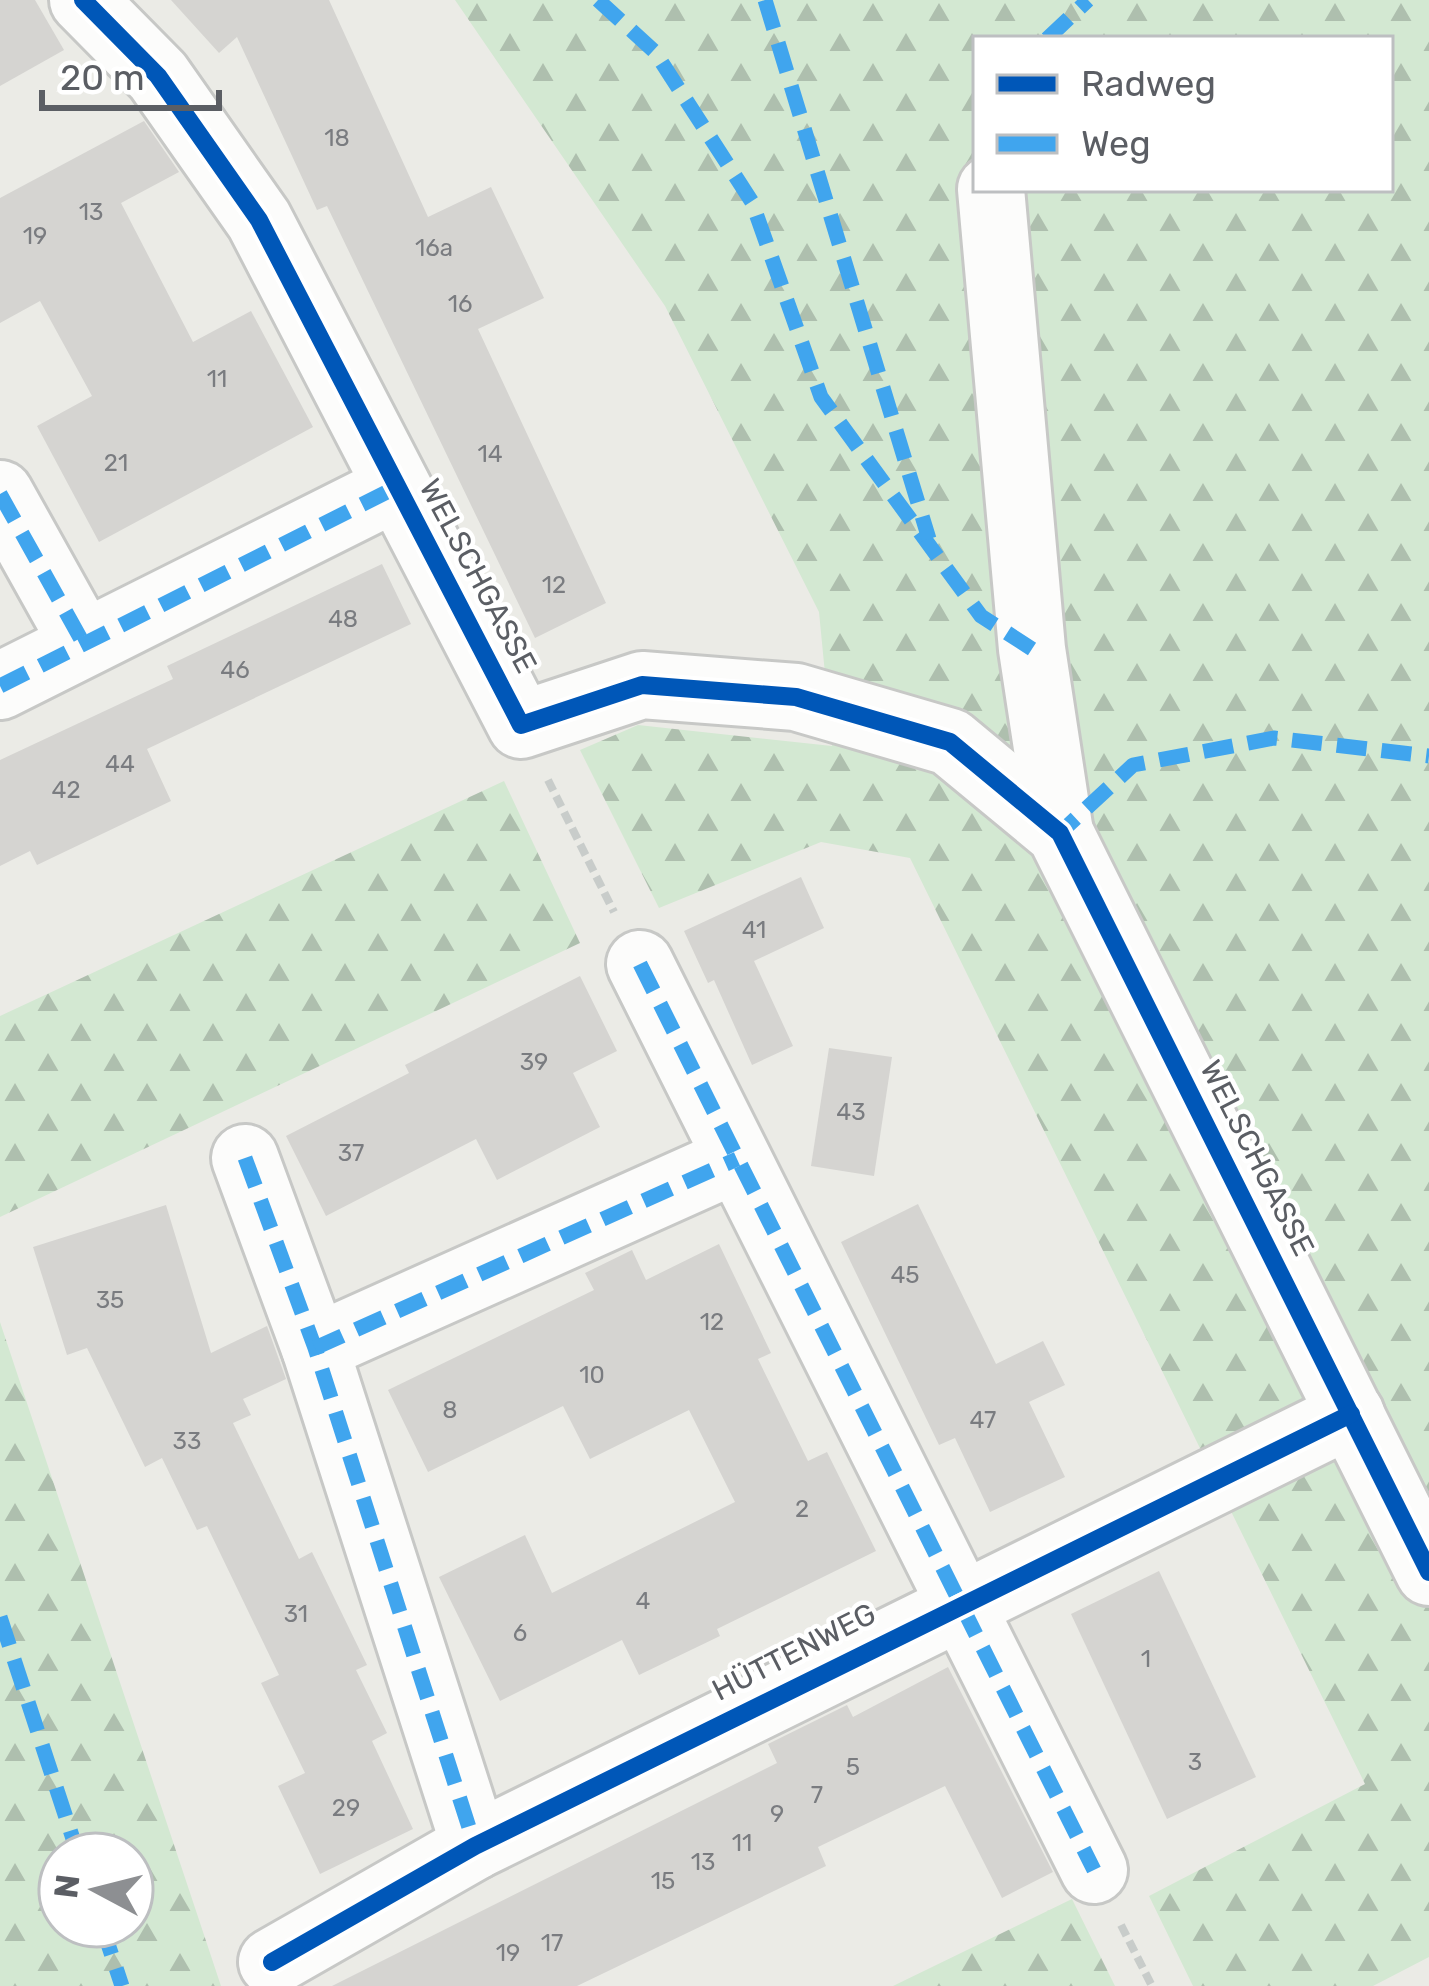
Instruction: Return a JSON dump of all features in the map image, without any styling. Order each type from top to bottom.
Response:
[{"type":"street","name":"WELSCHGASSE","points":[[83,0],[158,76],[259,220],[521,725],[643,685],[796,697],[950,742],[1060,833],[1429,1572]]},
{"type":"street","points":[[992,192],[1032,649],[1060,833]]},
{"type":"street","name":"WELSCHGASSE","points":[[0,686],[397,487]]},
{"type":"street","points":[[0,494],[82,641]]},
{"type":"street","points":[[640,964],[1094,1870]]},
{"type":"street","points":[[245,1158],[315,1348],[475,1846]]},
{"type":"street","points":[[315,1348],[737,1159]]},
{"type":"street","name":"HÜTTENWEG","points":[[272,1962],[475,1846],[959,1603],[1352,1414]]},
{"type":"path","points":[[521,725],[640,964]]},
{"type":"green space","points":[[455,0],[1429,0],[1429,1957],[1373,1986],[1193,1986],[1149,1896],[1365,1784],[910,858],[821,842],[659,908],[580,750],[638,725],[832,746],[819,612],[665,306]]},
{"type":"green space","points":[[504,781],[580,943],[0,1217],[0,1016]]},
{"type":"green space","points":[[0,1322],[221,1986],[0,1986]]},
{"type":"green space","points":[[1072,1899],[1115,1986],[893,1986]]},
{"type":"building","points":[[0,0],[35,0],[64,50],[0,86]]},
{"type":"building","points":[[171,0],[329,0],[428,217],[491,187],[544,298],[478,329],[606,603],[535,638],[327,206],[317,210],[237,37],[219,53]]},
{"type":"building","points":[[144,121],[179,172],[121,203],[193,342],[251,311],[313,427],[99,542],[37,426],[92,396],[40,301],[0,323],[0,198]]},
{"type":"building","points":[[382,564],[411,624],[147,749],[171,801],[37,865],[30,851],[0,866],[0,760],[173,679],[167,666]]},
{"type":"building","points":[[801,877],[824,928],[754,961],[793,1046],[752,1065],[714,980],[708,983],[684,931]]},
{"type":"building","points":[[580,976],[617,1051],[573,1073],[600,1127],[497,1180],[476,1139],[326,1216],[286,1136],[409,1073],[405,1065]]},
{"type":"building","points":[[829,1048],[892,1057],[874,1176],[811,1166]]},
{"type":"building","points":[[918,1204],[996,1364],[1043,1341],[1065,1385],[1029,1402],[1065,1477],[990,1512],[955,1438],[939,1445],[841,1242]]},
{"type":"building","points":[[166,1205],[211,1353],[267,1326],[286,1379],[243,1399],[251,1415],[233,1423],[299,1559],[312,1552],[367,1665],[356,1670],[387,1733],[372,1741],[413,1829],[320,1874],[278,1786],[305,1773],[261,1683],[279,1675],[207,1526],[197,1530],[162,1458],[145,1467],[87,1348],[67,1355],[33,1247]]},
{"type":"building","points":[[719,1244],[771,1353],[758,1359],[808,1461],[827,1452],[876,1551],[717,1629],[720,1636],[639,1675],[622,1640],[500,1701],[439,1577],[525,1535],[552,1593],[735,1502],[689,1410],[590,1459],[563,1406],[428,1472],[388,1390],[594,1290],[585,1273],[632,1250],[646,1280]]},
{"type":"building","points":[[1159,1571],[1256,1777],[1167,1819],[1071,1614]]},
{"type":"building","points":[[948,1667],[1053,1872],[1002,1898],[945,1786],[818,1847],[826,1866],[577,1986],[332,1986],[777,1763],[768,1744],[847,1705],[853,1717]]},
{"type":"marked path","points":[[598,0],[655,52],[752,202],[821,397],[981,616],[1032,649]]},
{"type":"marked path","points":[[765,0],[929,539]]},
{"type":"marked path","points":[[1050,36],[1088,0]]},
{"type":"marked path","points":[[0,686],[397,487]]},
{"type":"marked path","points":[[0,494],[82,641]]},
{"type":"marked path","points":[[1054,827],[1060,833],[1133,765],[1274,738],[1429,756]]},
{"type":"marked path","points":[[640,964],[1094,1870]]},
{"type":"marked path","points":[[245,1158],[315,1348],[475,1846]]},
{"type":"marked path","points":[[315,1348],[737,1159]]},
{"type":"marked path","points":[[0,1617],[70,1830]]},
{"type":"marked path","points":[[110,1950],[122,1986]]},
{"type":"cycle path","points":[[83,0],[158,76],[259,220],[521,725],[642,685],[796,697],[950,742],[1060,833],[1429,1572]]},
{"type":"cycle path","points":[[272,1962],[475,1846],[1351,1414]]}]
